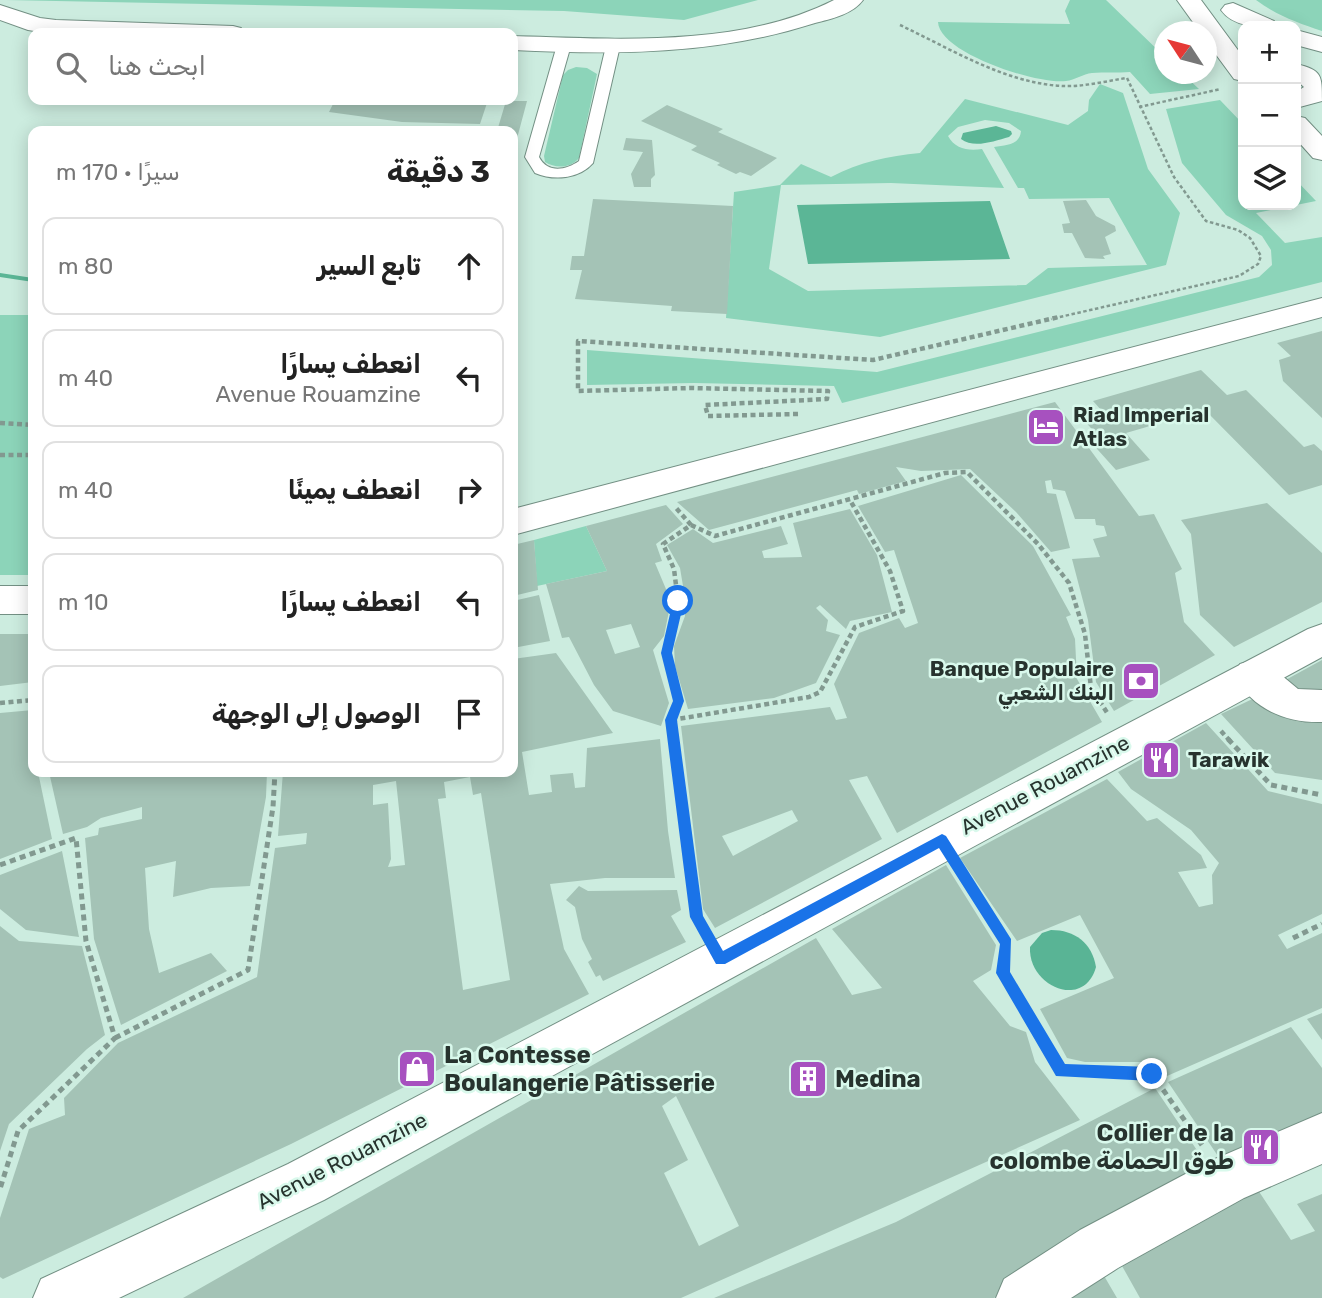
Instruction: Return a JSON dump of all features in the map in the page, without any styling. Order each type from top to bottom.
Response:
[{"type":"main road","points":[[518,43],[689,45],[741,36],[817,15],[850,0]]},
{"type":"main road","points":[[1194,8],[1237,81]]},
{"type":"main road","points":[[0,12],[46,26],[99,28]]},
{"type":"main road","points":[[1235,12],[1255,21]]},
{"type":"main road","points":[[1301,39],[1322,45]]},
{"type":"main road","points":[[1301,73],[1314,82],[1315,92]]},
{"type":"main road","points":[[1301,129],[1322,152]]},
{"type":"main road","points":[[518,521],[1322,307]]},
{"type":"main road","points":[[0,600],[28,600]]},
{"type":"main road","name":"Avenue Rouamzine","points":[[60,1298],[306,1182],[1322,639]]},
{"type":"main road","points":[[1254,675],[1295,708],[1322,706]]},
{"type":"main road","points":[[1023,1298],[1099,1249],[1226,1180],[1322,1138]]},
{"type":"lane","points":[[564,45],[532,157],[535,166],[540,170],[556,173],[574,171],[586,163],[613,46]]},
{"type":"path","points":[[825,439],[804,414],[708,416],[705,405],[827,399],[828,391],[691,388],[578,391],[578,341],[873,360],[1251,271],[1261,256],[1258,246],[1238,230],[1206,221],[1174,177],[1127,78],[1062,86],[1041,82],[986,64],[900,25]]},
{"type":"path","points":[[1139,107],[1237,81]]},
{"type":"path","points":[[0,423],[28,425]]},
{"type":"path","points":[[0,455],[28,455]]},
{"type":"path","points":[[655,484],[691,525],[715,536],[945,473],[967,472],[1038,544],[1069,583],[1085,634],[1091,688],[1125,742]]},
{"type":"path","points":[[671,720],[809,697],[820,692],[855,627],[903,611],[890,571],[850,500]]},
{"type":"path","points":[[691,525],[663,544],[674,569],[678,601],[666,653],[678,701],[671,720],[696,917],[720,960]]},
{"type":"path","points":[[0,703],[28,700]]},
{"type":"path","points":[[1196,704],[1271,785],[1322,795]]},
{"type":"path","points":[[0,1189],[18,1131],[115,1038],[248,970],[273,807],[275,777]]},
{"type":"path","points":[[0,865],[76,838],[86,941],[115,1038]]},
{"type":"path","points":[[942,840],[1006,943],[1003,973],[1062,1071],[1152,1074],[1226,1180]]},
{"type":"path","points":[[1293,938],[1322,925]]},
{"type":"shaded area","points":[[6,0],[758,0],[684,20],[564,11]]},
{"type":"shaded area","points":[[1070,0],[1106,0],[1154,46],[1154,84],[1194,84],[1199,89],[1150,94],[1130,72],[1092,73],[1066,81],[1034,78],[992,65],[954,45],[943,34],[938,22],[1070,24],[1065,11]]},
{"type":"shaded area","points":[[1256,0],[1322,0],[1322,31],[1301,21],[1271,10]]},
{"type":"shaded area","points":[[576,67],[587,68],[597,74],[579,158],[568,166],[554,166],[545,162],[544,156],[563,75]]},
{"type":"shaded area","points":[[1100,84],[1123,93],[1148,169],[1180,213],[1166,265],[880,337],[726,318],[734,192],[780,185],[801,164],[831,177],[874,160],[920,153],[965,99],[1068,125],[1088,111],[1089,100]],"holes":[[[985,120],[1009,123],[1021,131],[1020,136],[1012,144],[994,147],[1018,188],[1024,188],[1029,199],[1109,198],[1147,265],[1048,268],[1026,285],[808,291],[769,269],[781,185],[891,183],[1004,188],[982,149],[962,148],[954,144],[948,136],[958,127]]]},
{"type":"shaded area","points":[[1220,100],[1238,119],[1238,210],[1271,210],[1256,213],[1285,243],[1322,237],[1322,282],[842,403],[834,386],[694,383],[587,385],[587,350],[877,372],[1259,277],[1272,265],[1271,250],[1262,236],[1226,215],[1182,163],[1166,109]]},
{"type":"shaded area","points":[[996,126],[1011,131],[1012,134],[984,143],[961,139],[963,133]]},
{"type":"shaded area","points":[[1301,185],[1316,201],[1301,204]]},
{"type":"shaded area","points":[[990,201],[1010,259],[808,264],[797,205]]},
{"type":"shaded area","points":[[0,315],[28,315],[28,575],[0,575]]},
{"type":"shaded area","points":[[586,526],[607,571],[537,586],[534,540]]},
{"type":"shaded area","points":[[1051,930],[1075,935],[1091,951],[1096,967],[1090,980],[1080,988],[1058,988],[1047,982],[1032,961],[1030,947],[1042,933]]},
{"type":"building","points":[[518,101],[527,101],[518,135],[518,126],[498,126],[505,105],[518,105]]},
{"type":"building","points":[[332,105],[486,105],[480,124],[402,122],[329,112]]},
{"type":"building","points":[[667,105],[723,129],[718,132],[777,158],[751,176],[740,172],[736,174],[717,165],[720,163],[691,150],[697,146],[641,121]]},
{"type":"building","points":[[626,138],[652,140],[655,175],[651,179],[651,187],[634,187],[631,174],[643,152],[623,150]]},
{"type":"building","points":[[593,199],[733,206],[727,314],[671,311],[672,306],[575,299],[582,270],[570,270],[572,256],[584,256]]},
{"type":"building","points":[[1086,200],[1096,216],[1115,226],[1116,231],[1105,237],[1111,254],[1103,256],[1105,259],[1085,258],[1072,233],[1064,233],[1062,224],[1070,223],[1063,201]]},
{"type":"building","points":[[1322,331],[1322,418],[1283,381],[1279,360],[1291,356],[1277,343]]},
{"type":"building","points":[[1201,370],[1227,395],[1246,390],[1304,447],[1314,444],[1322,451],[1322,485],[1289,495],[1205,410],[1126,433],[1150,460],[1116,470],[1089,440],[1099,437],[1081,417],[1102,411],[1093,401]]},
{"type":"building","points":[[1055,402],[1139,516],[1154,514],[1182,569],[1175,573],[1184,622],[1215,655],[1114,711],[1096,682],[1088,620],[1072,559],[1100,557],[1093,539],[1107,536],[1104,526],[1096,525],[1095,519],[1075,519],[1065,491],[1053,489],[1051,480],[1045,481],[1047,493],[1056,494],[1070,548],[1051,552],[1016,512],[970,469],[921,471],[896,467],[906,481],[859,494],[857,490],[709,530],[677,502]]},
{"type":"building","points":[[961,475],[1033,546],[1071,615],[1066,617],[1075,639],[1077,679],[1102,722],[897,833],[867,776],[849,780],[882,839],[715,928],[703,909],[681,726],[830,707],[836,720],[847,718],[834,684],[859,633],[899,618],[905,628],[918,623],[894,550],[885,552],[858,506]],"holes":[[[792,810],[798,821],[733,856],[722,836]]]},
{"type":"building","points":[[1267,503],[1322,553],[1322,602],[1234,647],[1200,615],[1191,534],[1181,520]]},
{"type":"building","points":[[666,505],[683,524],[656,544],[662,561],[655,563],[671,601],[664,636],[653,650],[669,703],[661,726],[613,711],[594,685],[569,637],[562,638],[546,584],[607,571],[586,526]],"holes":[[[631,624],[640,647],[615,654],[606,630]]]},
{"type":"building","points":[[850,509],[877,555],[892,612],[850,621],[846,629],[820,605],[816,608],[828,620],[826,631],[840,635],[816,683],[774,698],[688,709],[675,666],[674,646],[685,616],[683,586],[680,568],[667,545],[693,529],[713,543],[781,526],[788,544],[762,551],[764,558],[802,557],[793,523]]},
{"type":"building","points":[[534,540],[538,590],[518,595],[518,544]]},
{"type":"building","points":[[539,595],[550,641],[518,647],[518,600]]},
{"type":"building","points":[[0,634],[28,634],[28,683],[0,686]]},
{"type":"building","points":[[556,653],[613,733],[522,752],[529,795],[552,792],[550,775],[573,773],[575,788],[585,787],[587,748],[660,739],[675,878],[605,878],[550,884],[564,949],[589,994],[291,1144],[3,1279],[0,1277],[0,1218],[29,1129],[65,1115],[64,1098],[118,1043],[257,977],[275,848],[306,844],[307,833],[278,836],[283,777],[470,777],[518,777],[518,658]],"holes":[[[470,777],[473,795],[481,793],[510,980],[463,990],[438,799],[446,798],[444,782]],[[396,781],[405,865],[388,867],[391,859],[388,803],[373,805],[373,785]]]},
{"type":"building","points":[[1322,660],[1322,699],[1280,683]]},
{"type":"building","points":[[1265,693],[1322,714],[1322,780],[1275,773],[1221,714]]},
{"type":"building","points":[[28,710],[28,777],[39,777],[52,839],[0,859],[0,713]]},
{"type":"building","points":[[1206,723],[1268,791],[1322,804],[1322,914],[1278,935],[1287,949],[1322,933],[1322,1008],[1167,1076],[1158,1062],[1085,1062],[1067,1058],[1040,1009],[1114,978],[1080,915],[1017,941],[960,858],[1107,779],[1147,821],[1157,818],[1201,855],[1207,868],[1178,872],[1199,907],[1213,904],[1212,875],[1219,863],[1191,830],[1131,789],[1118,772]]},
{"type":"building","points":[[50,777],[267,777],[266,797],[250,886],[211,888],[173,897],[176,861],[145,868],[149,929],[159,973],[211,953],[227,971],[121,1025],[94,939],[85,838],[98,835],[99,828],[142,819],[142,807],[101,818],[87,827],[63,834]]},
{"type":"building","points":[[62,851],[79,937],[26,930],[0,909],[0,875]]},
{"type":"building","name":"Medina","points":[[946,865],[996,945],[991,970],[973,981],[1010,1026],[1026,1032],[1035,1062],[1080,1120],[681,1298],[183,1298],[816,938],[852,995],[882,988],[832,929]],"holes":[[[676,1096],[739,1226],[699,1246],[664,1173],[688,1160],[662,1106]]]},
{"type":"building","points":[[579,886],[588,891],[677,890],[681,910],[671,916],[686,942],[603,981],[600,975],[596,977],[588,962],[592,959],[582,939],[575,907],[566,900]]},
{"type":"building","points":[[0,926],[19,941],[82,946],[105,1035],[9,1124],[0,1151]]},
{"type":"building","points":[[1322,1013],[1322,1040],[1307,1019]]},
{"type":"building","points":[[1291,1027],[1322,1068],[1322,1119],[1224,1165],[1168,1082]]},
{"type":"building","points":[[1155,1088],[1213,1174],[1028,1275],[994,1298],[714,1298],[896,1222]]},
{"type":"building","points":[[1256,1187],[1291,1240],[1315,1231],[1297,1204],[1322,1194],[1322,1298],[1140,1298],[1117,1257]]},
{"type":"building","points":[[1100,1269],[1117,1298],[1057,1298]]},
{"type":"waterway","points":[[0,275],[28,279]]},
{"type":"place","name":"Riad Imperial Atlas","points":[[1046,427]]},
{"type":"place","name":"Banque Populaire البنك الشعبي","points":[[1141,681]]},
{"type":"place","name":"Tarawik","points":[[1161,760]]},
{"type":"place","name":"La Contesse Boulangerie Pâtisserie","points":[[417,1069]]},
{"type":"place","name":"Medina","points":[[808,1079]]},
{"type":"place","name":"Collier de la colombe طوق الحمامة","points":[[1261,1147]]},
{"type":"route","points":[[678,601],[666,653],[678,701],[671,720],[696,917],[720,960],[942,840],[1006,943],[1003,973],[1062,1071],[1152,1074]]}]
